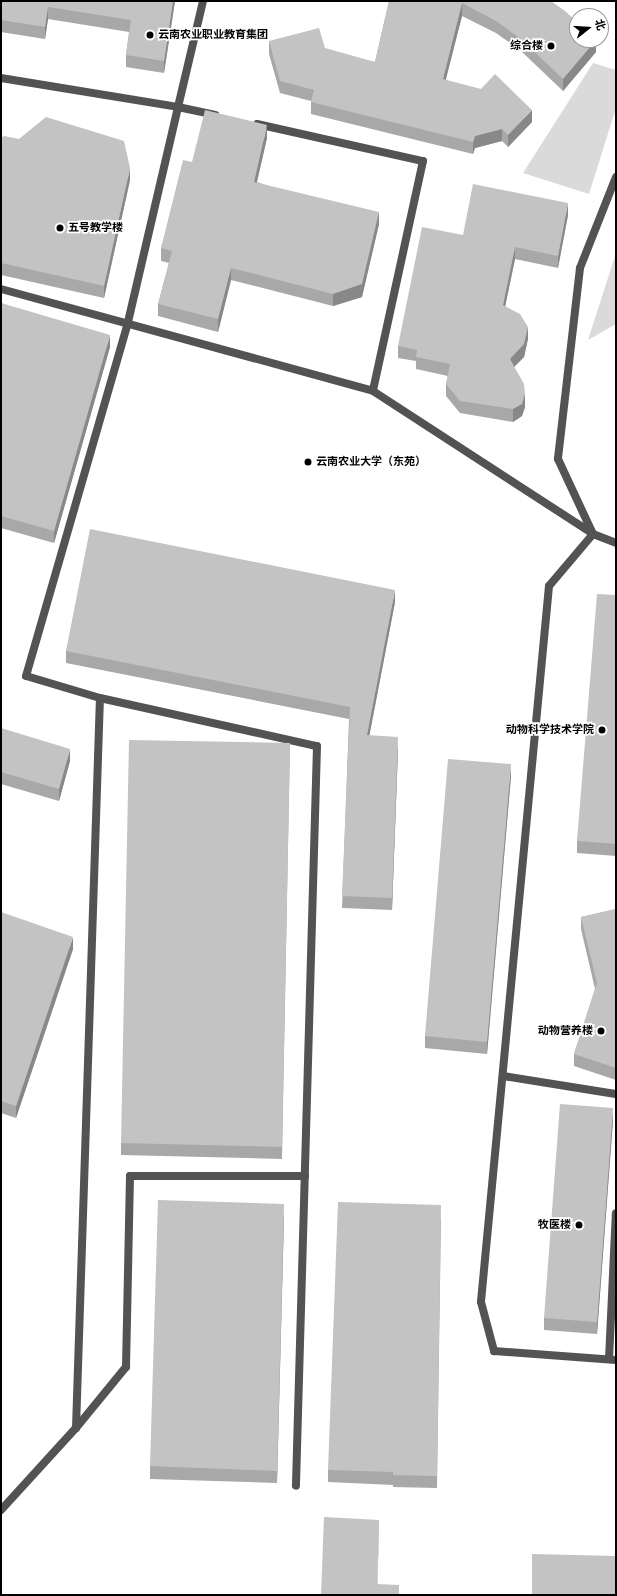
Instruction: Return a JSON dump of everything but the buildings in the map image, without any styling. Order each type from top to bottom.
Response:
[{"type":"street","points":[[203,1],[128,322],[26,676],[100,698],[317,746],[296,1486]]},
{"type":"street","points":[[1,78],[178,107],[224,117]]},
{"type":"street","points":[[247,122],[423,161],[373,391]]},
{"type":"street","points":[[593,534],[558,460],[580,268],[616,177]]},
{"type":"street","points":[[1,289],[128,322],[373,391],[593,534],[616,544]]},
{"type":"street","points":[[593,534],[549,586],[481,1302],[494,1351],[612,1359],[616,1213]]},
{"type":"street","points":[[76,1428],[100,698]]},
{"type":"street","points":[[503,1076],[616,1094]]},
{"type":"street","points":[[1,1510],[76,1428],[126,1367],[130,1176],[305,1176]]},
{"type":"shaded area","points":[[593,63],[616,70],[616,108],[589,194],[523,173]]},
{"type":"shaded area","points":[[616,253],[616,324],[588,340]]},
{"type":"place","name":"云南农业职业教育集团","points":[[150,35]]},
{"type":"place","name":"综合楼","points":[[551,46]]},
{"type":"place","name":"五号教学楼","points":[[60,228]]},
{"type":"place","name":"云南农业大学（东苑）","points":[[308,462]]},
{"type":"place","name":"动物科学技术学院","points":[[602,730]]},
{"type":"place","name":"动物营养楼","points":[[601,1031]]},
{"type":"place","name":"牧医楼","points":[[579,1225]]}]
